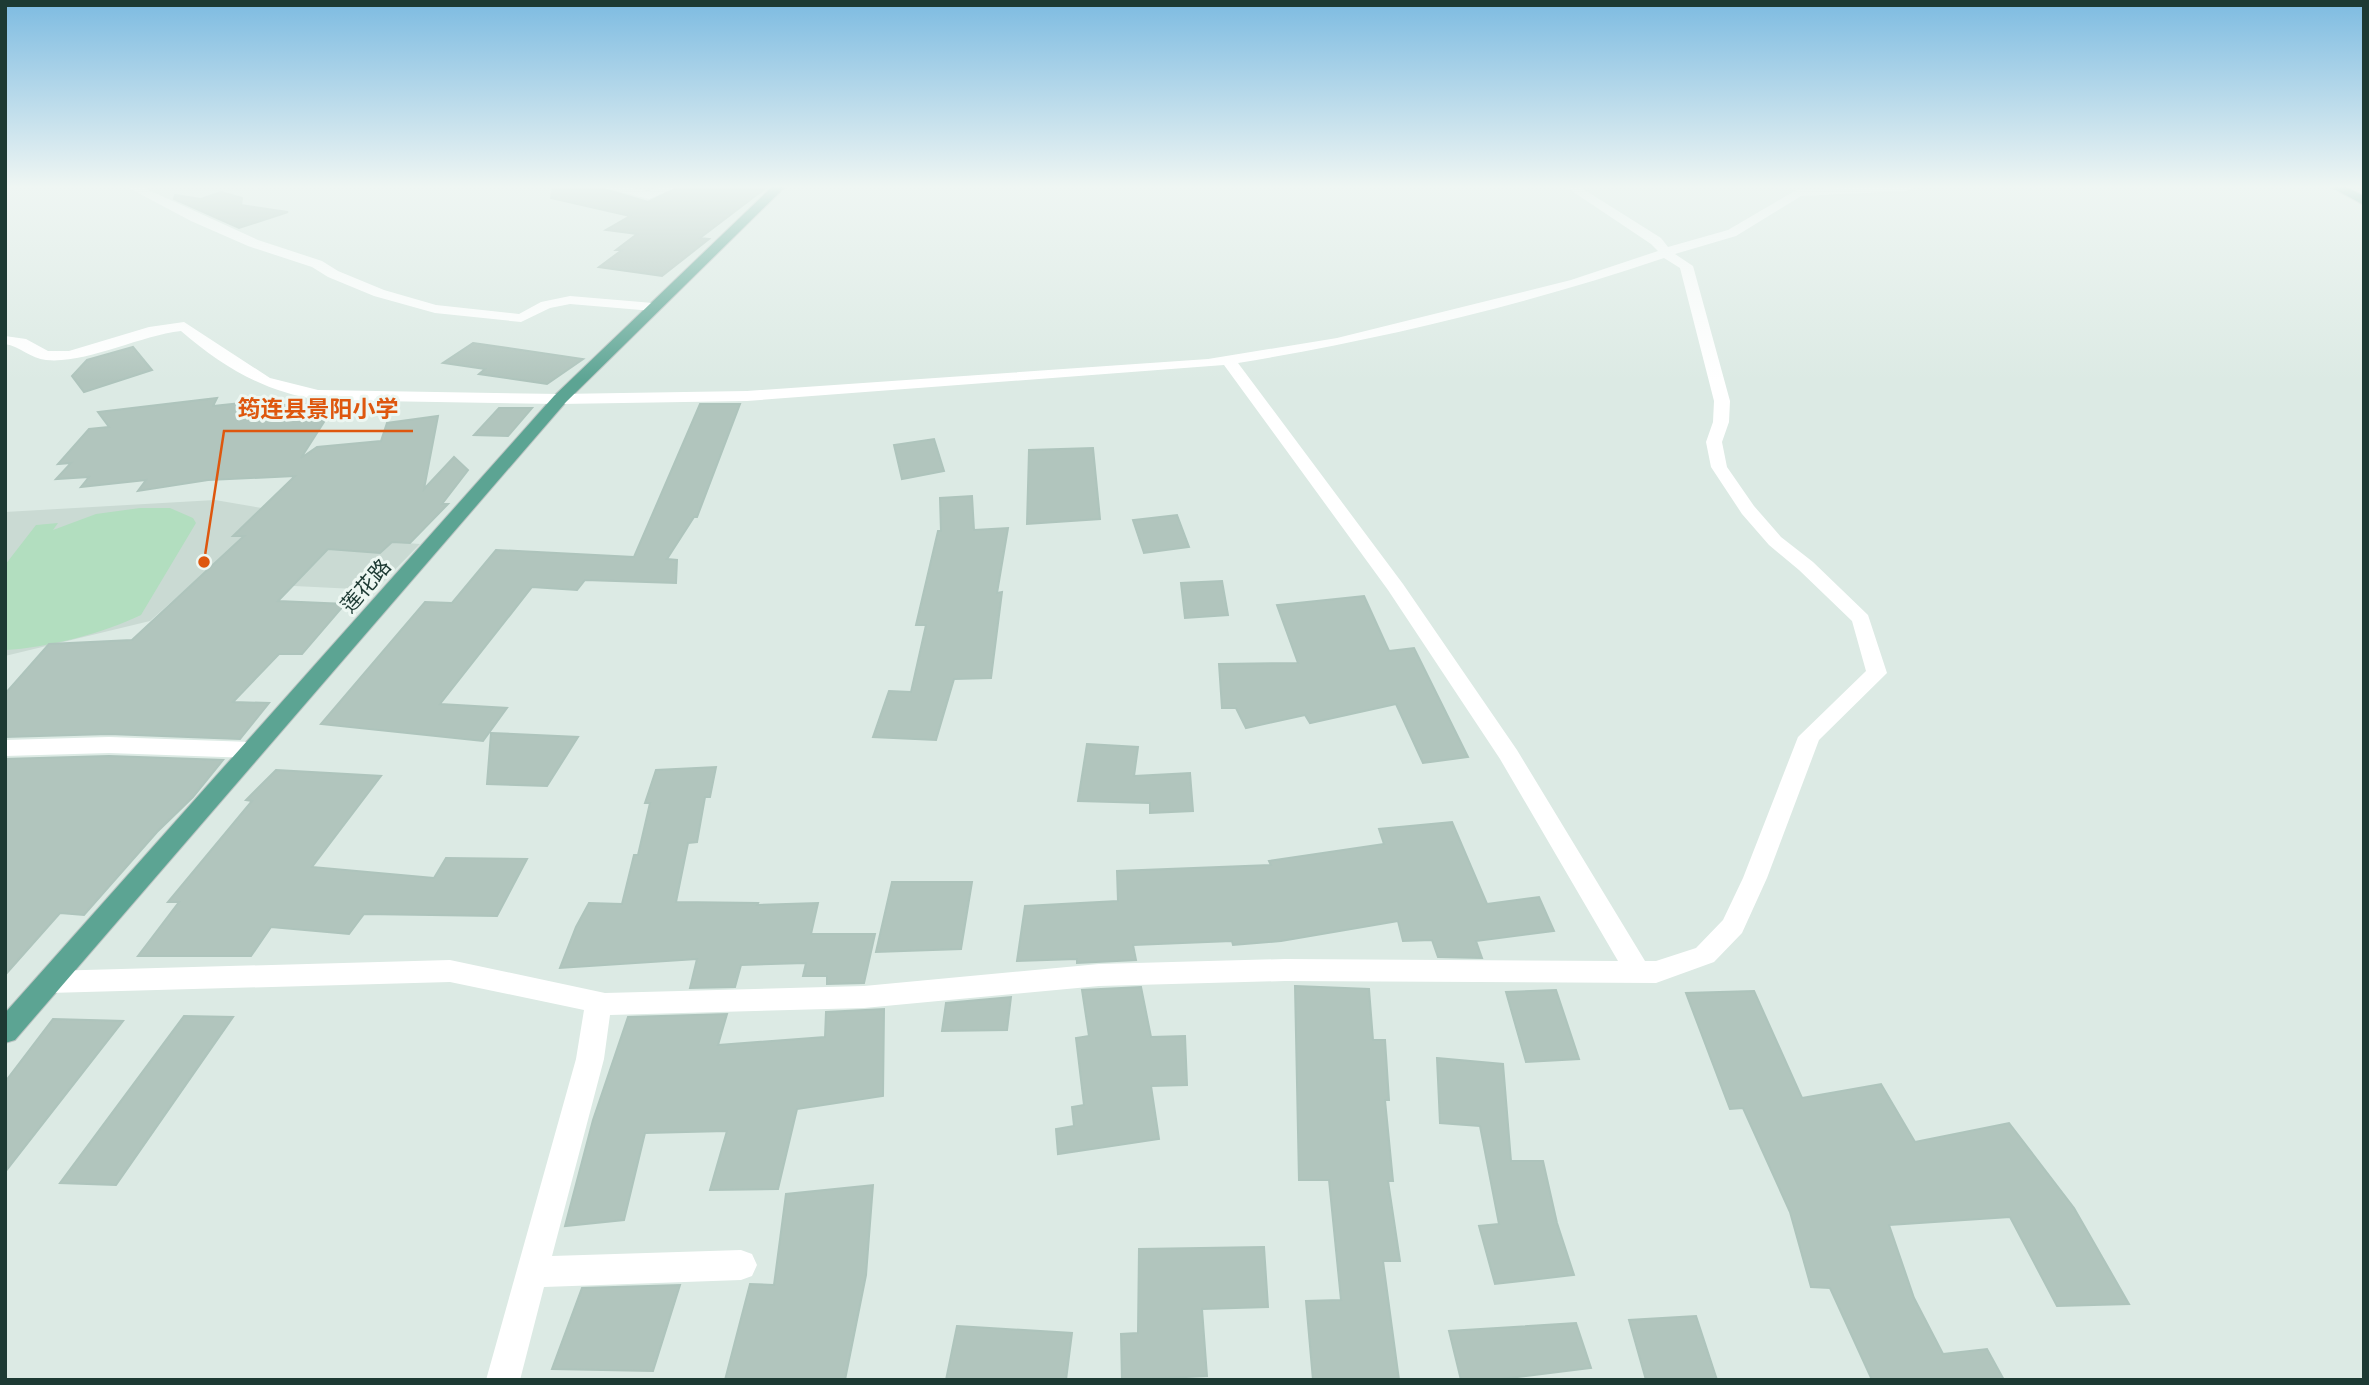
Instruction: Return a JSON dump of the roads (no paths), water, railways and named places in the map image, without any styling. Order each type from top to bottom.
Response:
[{"type":"main road","name":"莲花路","points":[[5,1032],[561,399],[711,252]]},
{"type":"street","points":[[279,252],[317,264],[333,274],[379,293],[435,309],[521,318],[546,305],[570,300],[653,307]]},
{"type":"street","points":[[49,982],[450,971],[598,1003],[864,997],[1099,975],[1284,970],[1656,972],[1705,955],[1733,926],[1755,878],[1809,737],[1877,673],[1861,619],[1806,566],[1775,541],[1748,510],[1719,467],[1714,442],[1721,422],[1722,401],[1706,332],[1686,266],[1665,252]]},
{"type":"street","points":[[5,340],[21,342],[45,356],[70,355],[154,330],[184,326],[260,381],[291,391],[318,395],[561,399],[774,394],[1066,375],[1228,360],[1337,342],[1486,307],[1576,283],[1672,252]]},
{"type":"street","points":[[1228,360],[1396,588],[1509,755],[1638,972]]},
{"type":"street","points":[[5,748],[109,745],[251,750]]},
{"type":"street","points":[[503,1380],[590,1059],[598,1003]]},
{"type":"street","points":[[533,1272],[741,1265]]},
{"type":"place","name":"筠连县景阳小学","points":[[204,562]]}]
